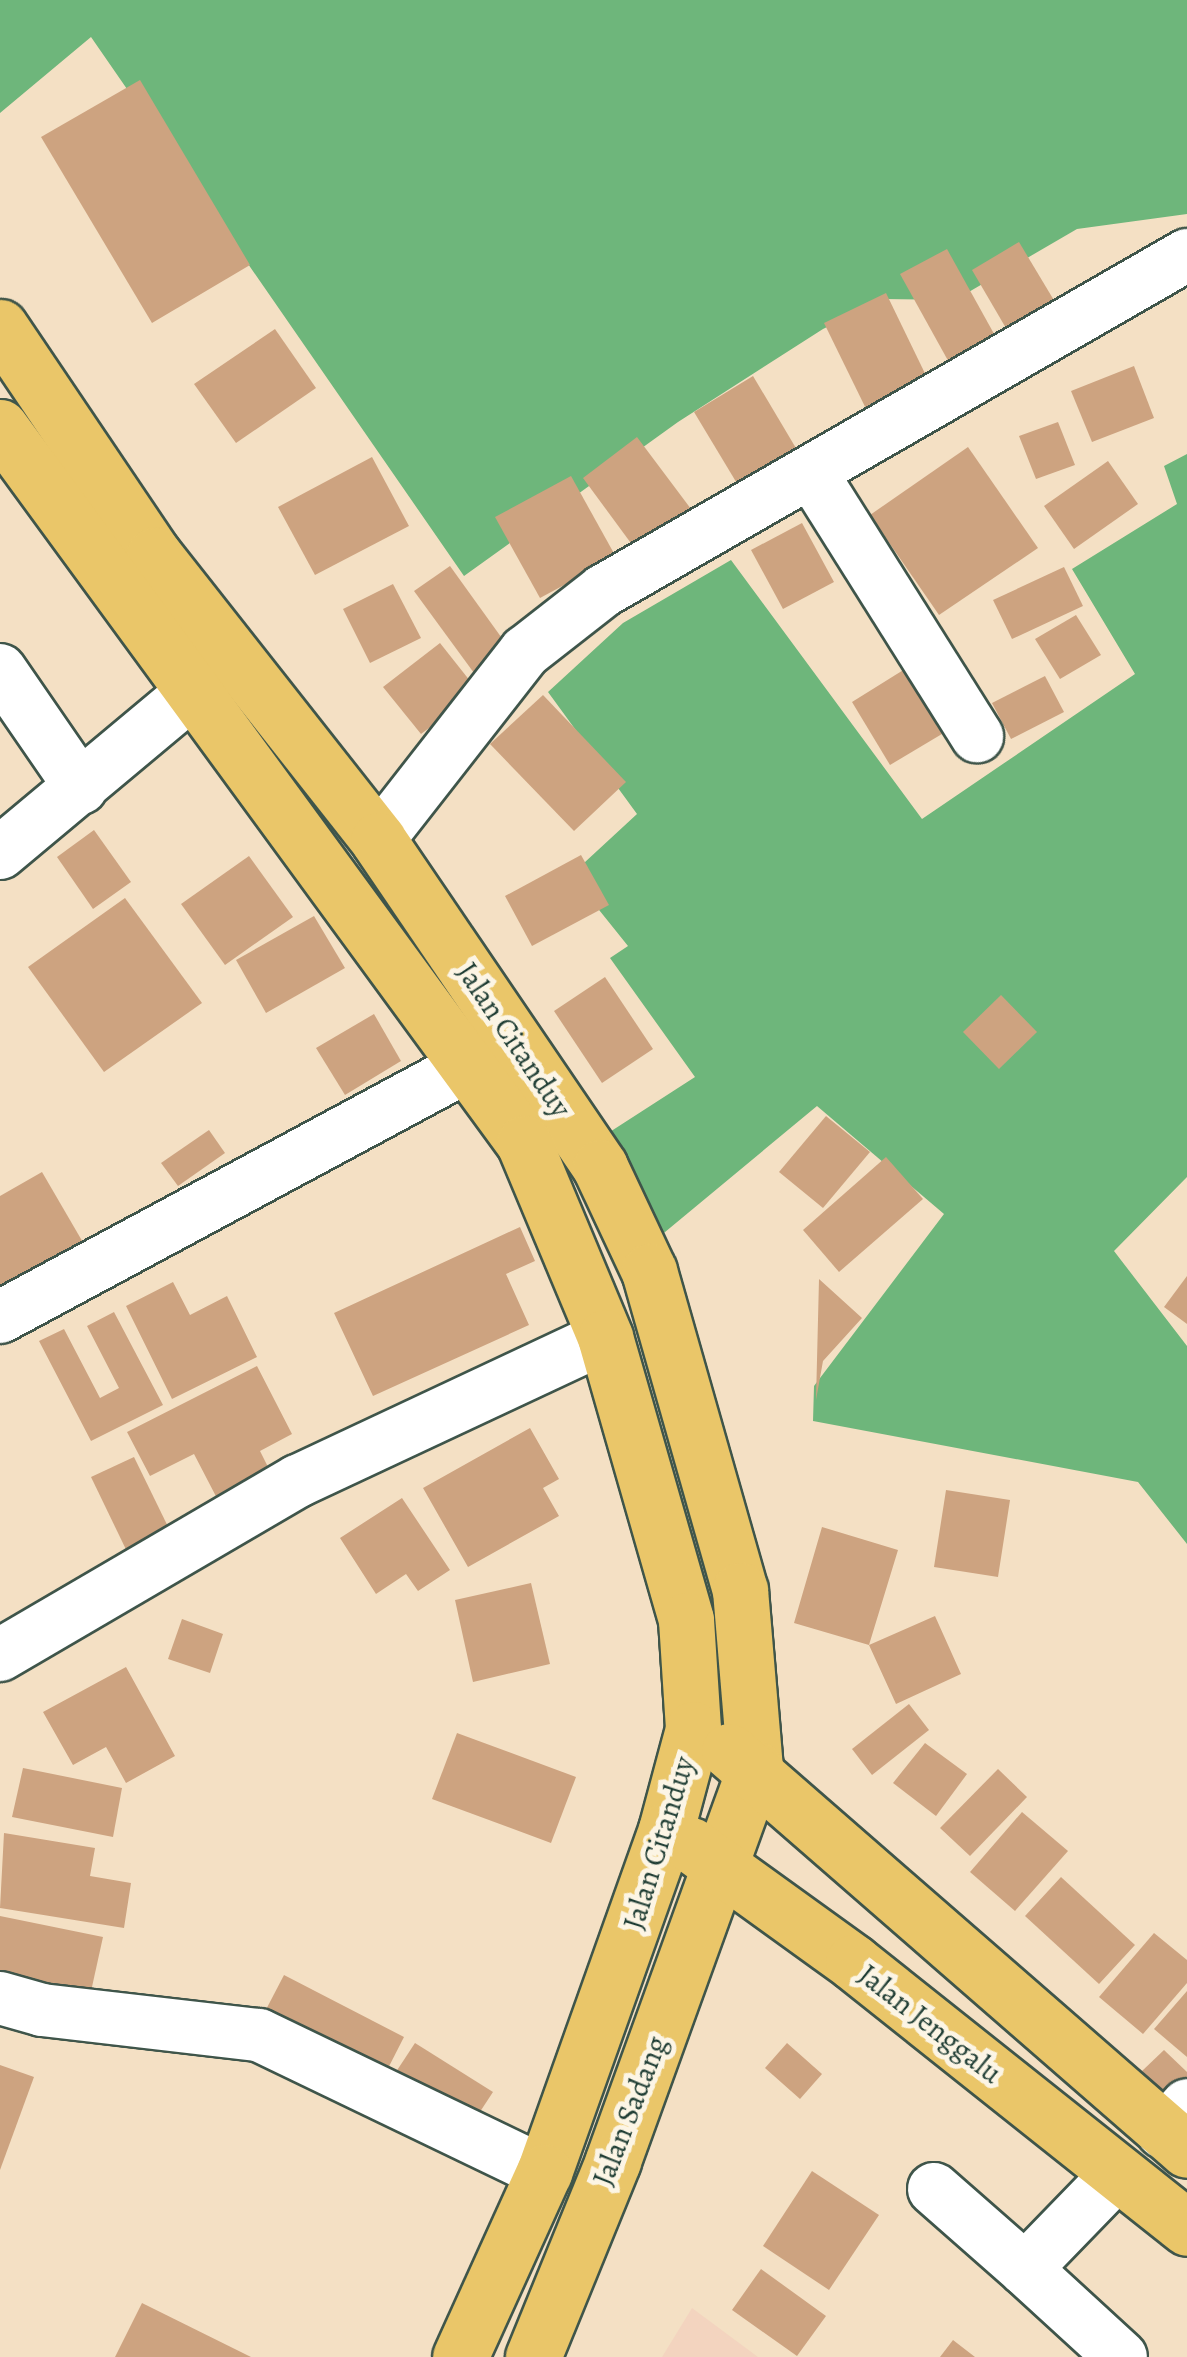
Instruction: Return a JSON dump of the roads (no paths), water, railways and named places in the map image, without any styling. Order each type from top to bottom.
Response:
[{"type":"main road","name":"Jalan Citanduy","points":[[0,327],[154,555],[378,840],[600,1168],[650,1270],[740,1590],[755,1768],[722,1864]]},
{"type":"main road","name":"Jalan Citanduy","points":[[0,427],[524,1143],[605,1337],[686,1620],[693,1728],[666,1830],[624,1959],[544,2172],[460,2357]]},
{"type":"main road","points":[[693,1728],[755,1768],[1179,2129]]},
{"type":"main road","name":"Jalan Jenggalu","points":[[666,1830],[722,1864],[1187,2228]]},
{"type":"main road","name":"Jalan Sadang","points":[[533,2357],[722,1864]]},
{"type":"street","points":[[378,840],[525,652],[603,591],[1187,255]]},
{"type":"street","points":[[812,474],[977,736]]},
{"type":"street","points":[[0,670],[82,788]]},
{"type":"street","points":[[0,852],[82,788],[194,691]]},
{"type":"street","points":[[0,1317],[469,1066]]},
{"type":"street","points":[[0,1655],[298,1482],[605,1337]]},
{"type":"street","points":[[0,1998],[42,2010],[260,2035],[544,2172]]},
{"type":"street","points":[[1025,2269],[1118,2174]]},
{"type":"street","points":[[934,2189],[1121,2357]]}]
